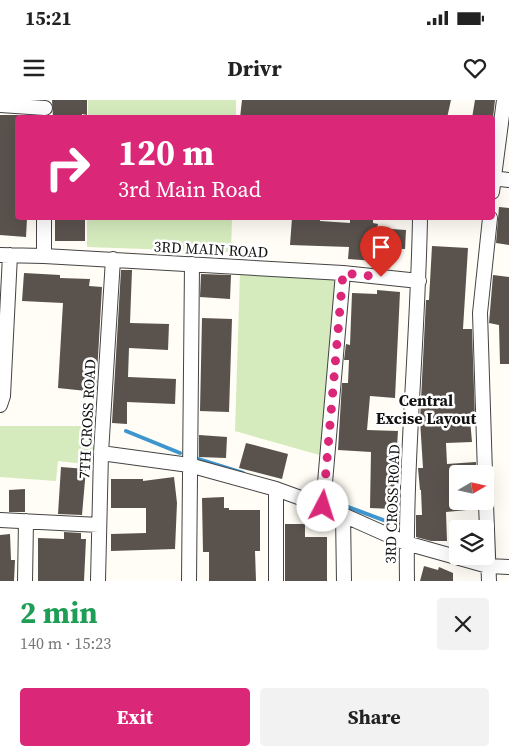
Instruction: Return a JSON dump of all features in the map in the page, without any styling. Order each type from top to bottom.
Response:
[{"type":"street","points":[[495,168],[504,100]]},
{"type":"street","points":[[0,105],[45,109]]},
{"type":"street","points":[[495,183],[509,180]]},
{"type":"street","points":[[44,220],[44,256]]},
{"type":"street","name":"3RD CROSS ROAD","points":[[407,581],[406,543],[419,281],[420,220]]},
{"type":"street","points":[[485,465],[480,313],[490,220]]},
{"type":"street","points":[[0,405],[3,396],[5,255]]},
{"type":"street","name":"3RD MAIN ROAD","points":[[5,255],[113,259],[343,273],[419,281]]},
{"type":"street","name":"7TH CROSS ROAD","points":[[98,581],[101,453],[113,259]]},
{"type":"street","points":[[189,581],[192,264]]},
{"type":"street","points":[[323,506],[343,273]]},
{"type":"street","points":[[101,453],[189,465],[276,489],[343,514],[406,543],[488,566],[509,567]]},
{"type":"street","points":[[276,489],[276,581]]},
{"type":"street","points":[[486,510],[489,581]]},
{"type":"street","points":[[343,514],[344,581]]},
{"type":"street","points":[[0,520],[99,525]]},
{"type":"street","points":[[25,581],[26,521]]},
{"type":"green space","points":[[88,100],[236,100],[236,115],[88,115]]},
{"type":"green space","points":[[87,220],[232,220],[231,252],[87,247]]},
{"type":"green space","points":[[240,273],[337,280],[323,456],[235,431]]},
{"type":"green space","points":[[0,426],[92,426],[93,465],[58,461],[56,481],[0,477]]},
{"type":"building","points":[[52,100],[87,100],[87,115],[53,115]]},
{"type":"building","points":[[242,100],[451,100],[448,115],[240,115]]},
{"type":"building","points":[[475,100],[495,100],[493,115],[472,115]]},
{"type":"building","points":[[0,115],[15,115],[15,220],[27,220],[26,237],[0,235]]},
{"type":"building","points":[[499,207],[509,208],[509,245],[496,243]]},
{"type":"building","points":[[55,220],[85,220],[85,241],[55,241]]},
{"type":"building","points":[[292,220],[350,223],[350,220],[373,220],[373,223],[378,224],[377,228],[406,230],[405,249],[376,248],[375,261],[348,259],[349,247],[290,245]]},
{"type":"building","points":[[432,246],[468,248],[463,329],[472,329],[475,419],[470,419],[472,442],[446,443],[447,464],[476,462],[476,465],[449,465],[449,510],[467,510],[446,512],[447,541],[431,541],[416,537],[416,515],[422,515],[418,468],[423,468],[420,420],[426,300],[429,300]]},
{"type":"building","points":[[121,270],[132,270],[130,323],[169,324],[168,350],[129,348],[128,377],[176,379],[175,404],[127,402],[127,424],[112,423]]},
{"type":"building","points":[[24,273],[60,275],[60,278],[90,279],[89,286],[102,287],[96,392],[58,388],[63,303],[22,301]]},
{"type":"building","points":[[201,274],[231,275],[230,299],[200,297]]},
{"type":"building","points":[[493,275],[509,277],[509,364],[500,364],[499,325],[489,323]]},
{"type":"building","points":[[377,290],[400,292],[395,398],[370,396],[367,430],[398,431],[393,509],[370,508],[371,452],[338,450],[342,383],[348,383],[349,360],[344,360],[346,344],[350,345],[352,293],[377,294]]},
{"type":"building","points":[[202,318],[232,319],[229,412],[200,411]]},
{"type":"building","points":[[199,435],[227,437],[226,458],[199,457]]},
{"type":"building","points":[[246,443],[288,454],[282,479],[239,468]]},
{"type":"building","points":[[61,467],[86,469],[82,515],[58,514]]},
{"type":"building","points":[[174,477],[177,503],[175,549],[111,551],[111,534],[146,533],[146,508],[111,508],[111,479],[143,479],[143,481]]},
{"type":"building","points":[[25,489],[25,512],[9,512],[9,490]]},
{"type":"building","points":[[224,497],[224,508],[229,508],[229,510],[260,510],[260,551],[255,551],[256,581],[209,581],[209,552],[203,552],[202,498]]},
{"type":"building","points":[[285,524],[305,524],[305,537],[327,537],[327,581],[285,581]]},
{"type":"building","points":[[64,532],[81,533],[81,539],[86,539],[84,581],[38,581],[38,538],[64,539]]},
{"type":"building","points":[[10,534],[11,560],[15,560],[14,581],[0,581],[0,535]]},
{"type":"building","points":[[424,566],[438,570],[439,567],[453,573],[453,581],[420,581]]},
{"type":"waterway","points":[[126,431],[180,453]]},
{"type":"waterway","points":[[198,459],[243,473]]},
{"type":"waterway","points":[[305,492],[317,496]]},
{"type":"waterway","points":[[332,501],[402,527]]},
{"type":"district","name":"Central Excise Layout","points":[[426,409]]},
{"type":"route","points":[[323,506],[343,273],[381,277]]}]
